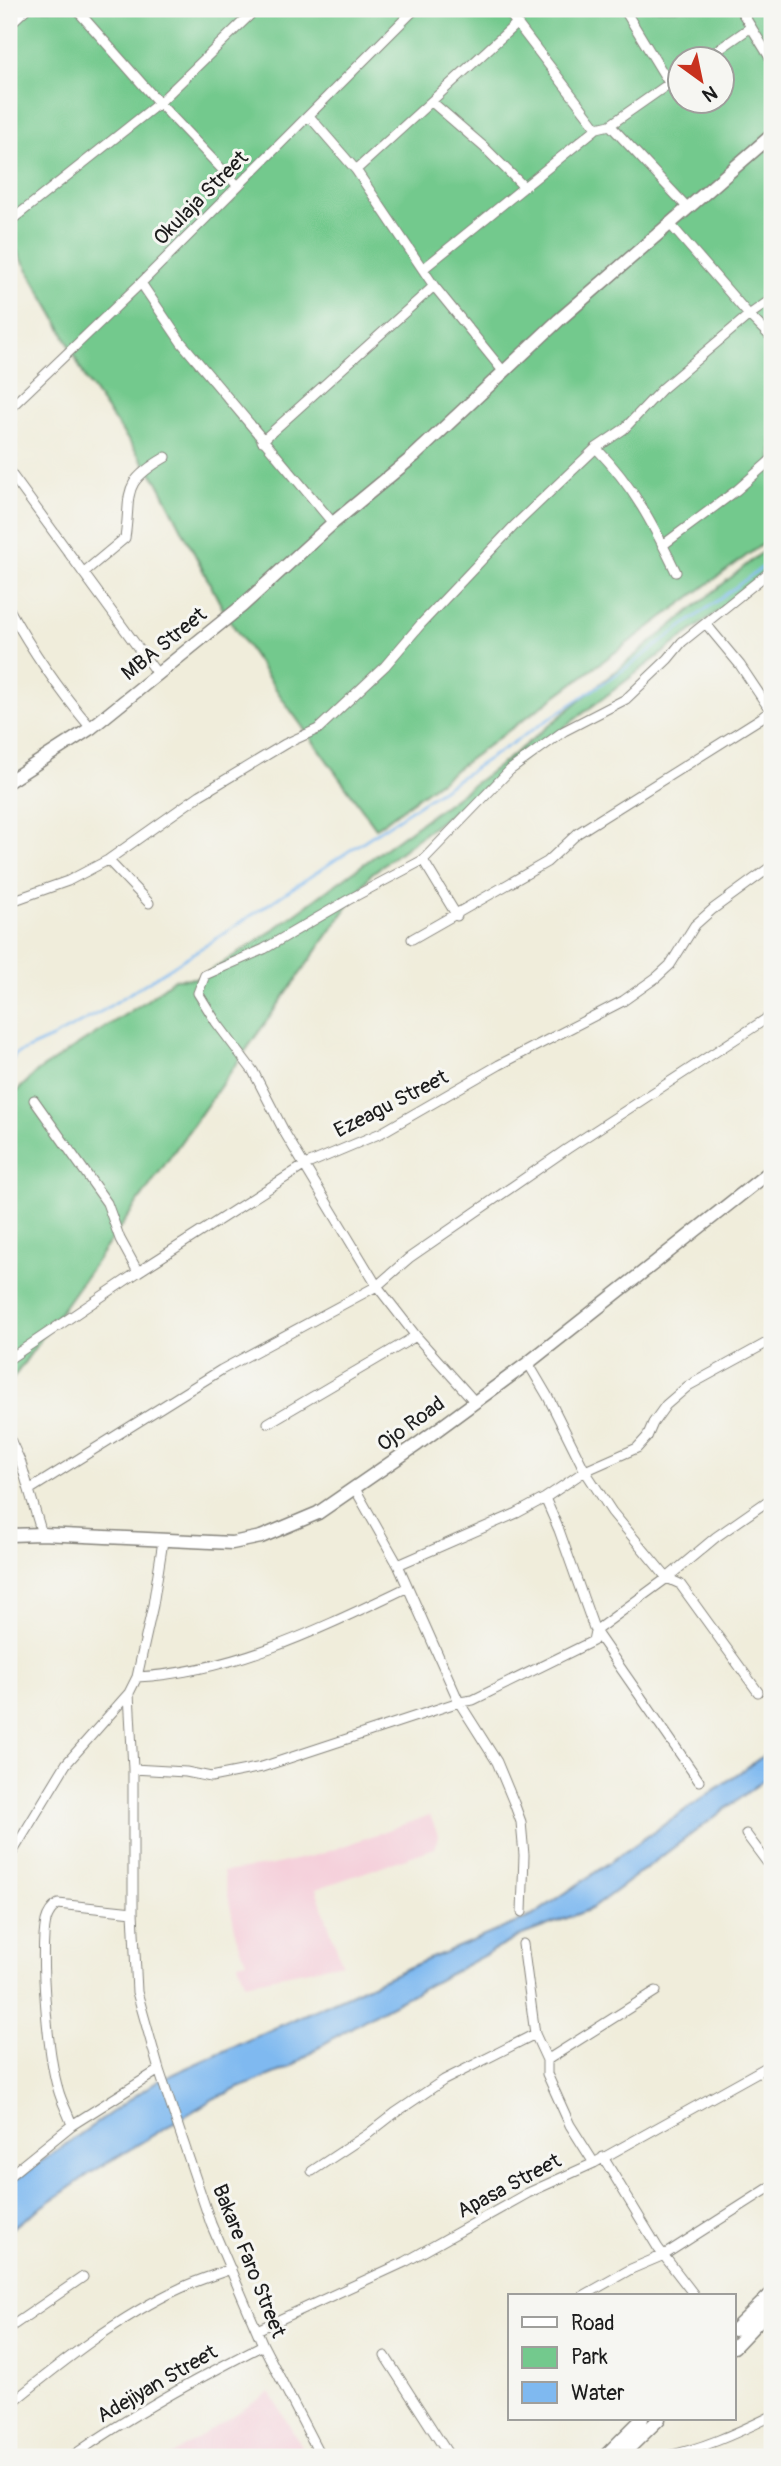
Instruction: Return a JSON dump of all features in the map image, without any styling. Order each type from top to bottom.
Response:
[{"type":"street","points":[[9,24],[26,9]]},
{"type":"street","points":[[76,9],[159,103],[237,185]]},
{"type":"street","points":[[9,222],[159,103],[256,9]]},
{"type":"street","name":"Okulaja Street","points":[[9,409],[141,283],[415,9]]},
{"type":"street","points":[[506,9],[597,128]]},
{"type":"street","points":[[624,9],[666,78]]},
{"type":"street","points":[[740,9],[772,61]]},
{"type":"street","points":[[356,170],[517,23]]},
{"type":"street","points":[[724,46],[751,27]]},
{"type":"street","points":[[423,269],[597,128],[610,124],[666,85]]},
{"type":"street","points":[[432,102],[484,147],[523,187]]},
{"type":"street","points":[[309,116],[356,170],[434,285],[503,371]]},
{"type":"street","points":[[610,124],[688,207]]},
{"type":"street","name":"MBA Street","points":[[9,781],[91,729],[263,587],[333,523],[414,456],[503,371],[772,135]]},
{"type":"street","points":[[670,224],[772,338]]},
{"type":"street","points":[[141,283],[181,342],[333,523]]},
{"type":"street","points":[[262,441],[434,285]]},
{"type":"street","points":[[9,902],[68,881],[108,860],[200,795],[285,744],[318,729],[385,666],[514,526],[596,448],[624,429],[662,389],[748,314],[772,299]]},
{"type":"street","points":[[596,448],[617,470],[648,514],[676,572]]},
{"type":"street","points":[[83,573],[125,538],[127,499],[133,483],[147,468],[166,457]]},
{"type":"street","points":[[663,545],[720,504],[772,459]]},
{"type":"street","points":[[9,471],[158,675]]},
{"type":"street","points":[[475,1402],[416,1336],[377,1286],[253,1071],[198,993],[205,975],[264,949],[424,860],[510,769],[564,731],[626,699],[682,642],[772,570]]},
{"type":"street","points":[[9,609],[62,692],[91,729]]},
{"type":"street","points":[[412,939],[457,916],[547,862],[578,833],[772,710],[706,624]]},
{"type":"street","points":[[108,860],[149,903]]},
{"type":"street","points":[[424,860],[457,916]]},
{"type":"street","name":"Ezeagu Street","points":[[9,1359],[305,1165],[380,1133],[499,1065],[623,1001],[670,965],[695,925],[733,893],[772,866]]},
{"type":"street","points":[[29,1490],[232,1364],[377,1286],[409,1258],[567,1149],[772,1016]]},
{"type":"street","points":[[34,1100],[107,1203],[120,1239],[138,1272]]},
{"type":"street","name":"Ojo Road","points":[[9,1535],[42,1534],[232,1543],[261,1537],[318,1513],[528,1363],[772,1170]]},
{"type":"street","points":[[268,1423],[416,1336]]},
{"type":"street","points":[[398,1565],[517,1513],[585,1471],[637,1448],[647,1437],[666,1405],[688,1386],[772,1340]]},
{"type":"street","points":[[528,1363],[585,1471],[612,1511],[667,1578],[680,1584],[758,1692]]},
{"type":"street","points":[[9,1437],[21,1463],[42,1534]]},
{"type":"street","points":[[354,1487],[398,1565],[459,1702],[497,1762],[520,1822],[524,1866],[522,1912]]},
{"type":"street","points":[[545,1498],[595,1631],[699,1781]]},
{"type":"street","points":[[133,1769],[186,1772],[211,1777],[236,1774],[484,1695],[593,1641],[595,1631],[667,1578],[716,1537],[772,1499]]},
{"type":"street","points":[[10,1853],[66,1764],[129,1693],[137,1677],[153,1605],[163,1541]]},
{"type":"street","points":[[137,1677],[169,1676],[202,1670],[249,1656],[301,1637],[407,1588]]},
{"type":"street","name":"Bakare Faro Street","points":[[129,1693],[137,1992],[159,2071],[211,2224],[263,2345],[321,2457]]},
{"type":"street","points":[[746,1834],[772,1869]]},
{"type":"street","points":[[72,2125],[58,2089],[51,2045],[44,1948],[47,1920],[51,1909],[58,1904],[133,1912]]},
{"type":"street","points":[[523,1944],[535,2034],[547,2060],[547,2074],[570,2125],[594,2162]]},
{"type":"street","points":[[547,2060],[656,1991]]},
{"type":"street","points":[[312,2171],[444,2080],[535,2034]]},
{"type":"street","name":"Apasa Street","points":[[257,2330],[405,2262],[527,2193],[594,2162],[772,2064]]},
{"type":"street","points":[[9,2176],[72,2125],[159,2071]]},
{"type":"street","points":[[603,2157],[637,2217],[693,2294]]},
{"type":"street","points":[[587,2294],[631,2269],[664,2255],[772,2186]]},
{"type":"street","points":[[9,2405],[66,2359],[127,2318],[181,2287],[231,2269]]},
{"type":"street","points":[[9,2328],[83,2277]]},
{"type":"street","points":[[736,2328],[772,2293]]},
{"type":"street","points":[[736,2345],[772,2308]]},
{"type":"street","name":"Adejiyan Street","points":[[71,2457],[175,2391],[263,2345]]},
{"type":"street","points":[[385,2356],[450,2457]]},
{"type":"street","points":[[662,2457],[683,2453],[772,2416]]},
{"type":"street","points":[[604,2457],[641,2420]]},
{"type":"street","points":[[620,2457],[658,2420]]},
{"type":"shaded area","points":[[430,1815],[438,1835],[435,1848],[316,1889],[342,1963],[245,1983],[238,1963],[246,1961],[237,1938],[223,1872],[273,1865],[321,1854]]},
{"type":"shaded area","points":[[270,2392],[307,2457],[169,2457]]},
{"type":"green space","points":[[9,9],[772,9],[772,537],[376,828],[286,704],[226,615],[157,481],[87,382],[58,322],[9,237]]},
{"type":"green space","points":[[772,544],[772,570],[371,874],[9,1384],[9,1099],[38,1071],[146,1001],[174,979],[199,978],[259,940],[504,762]]},
{"type":"water","points":[[772,1750],[772,1774],[591,1909],[522,1935],[380,2011],[288,2068],[215,2098],[89,2174],[9,2230],[9,2184],[155,2082],[412,1966],[532,1916]]},
{"type":"waterway","points":[[9,1064],[16,1054],[102,1011],[214,940],[632,664],[772,560]]}]
